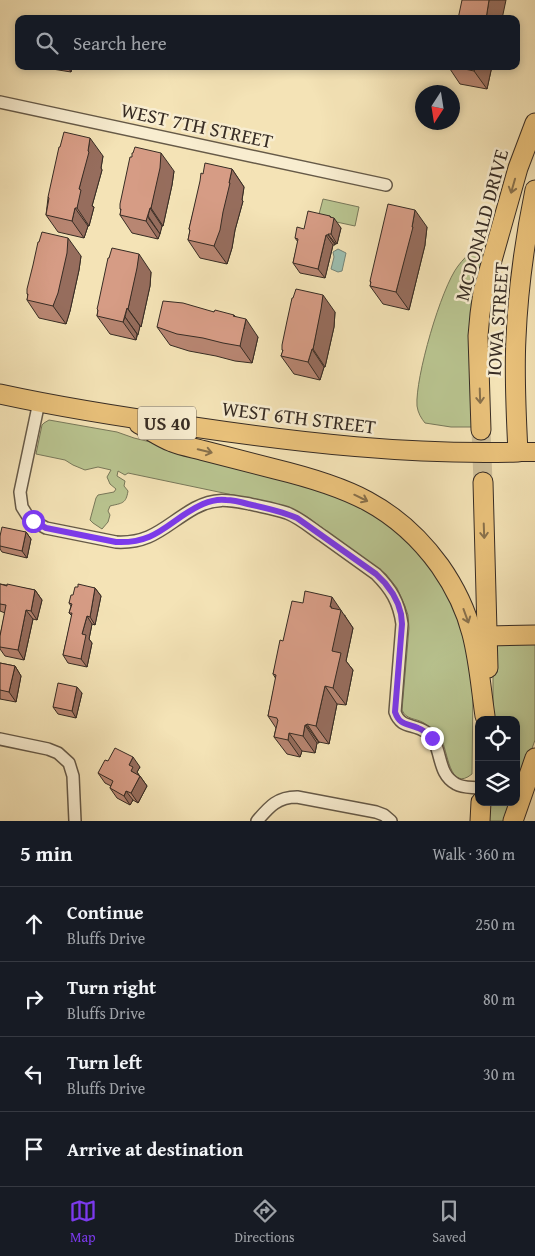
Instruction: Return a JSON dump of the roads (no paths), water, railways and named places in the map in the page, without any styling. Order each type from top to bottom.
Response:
[{"type":"highway","name":"MCDONALD DRIVE","points":[[481,430],[478,336],[483,292],[518,168],[535,123]]},
{"type":"highway","name":"IOWA STREET","points":[[527,452],[515,380],[516,339],[522,265],[535,190]]},
{"type":"highway","name":"WEST 6TH STREET","points":[[0,394],[129,418],[296,442],[358,448],[452,453],[527,452]]},
{"type":"highway","points":[[129,418],[171,442],[333,485],[387,512],[410,531],[430,552],[449,579],[461,603],[472,632],[484,716]]},
{"type":"highway","points":[[483,482],[488,636],[488,678],[484,716]]},
{"type":"highway","points":[[488,636],[535,636]]},
{"type":"highway","points":[[520,791],[535,758]]},
{"type":"highway","points":[[480,821],[481,806]]},
{"type":"highway","points":[[513,821],[516,806]]},
{"type":"street","name":"WEST 7TH STREET","points":[[0,102],[386,185]]},
{"type":"street","points":[[39,402],[20,492],[22,507],[27,515],[39,525],[116,542],[126,542],[138,540],[162,531],[204,503],[225,500],[276,510],[297,518],[376,574],[393,594],[401,614],[402,624],[395,712],[397,719],[427,732],[437,745],[445,774],[451,780],[457,785],[475,787]]},
{"type":"street","points":[[0,739],[48,750],[58,754],[68,763],[73,776],[75,821]]},
{"type":"street","points":[[256,821],[278,801],[297,797],[376,812],[384,815],[391,821]]},
{"type":"tunnel","points":[[481,430],[483,482]]}]
